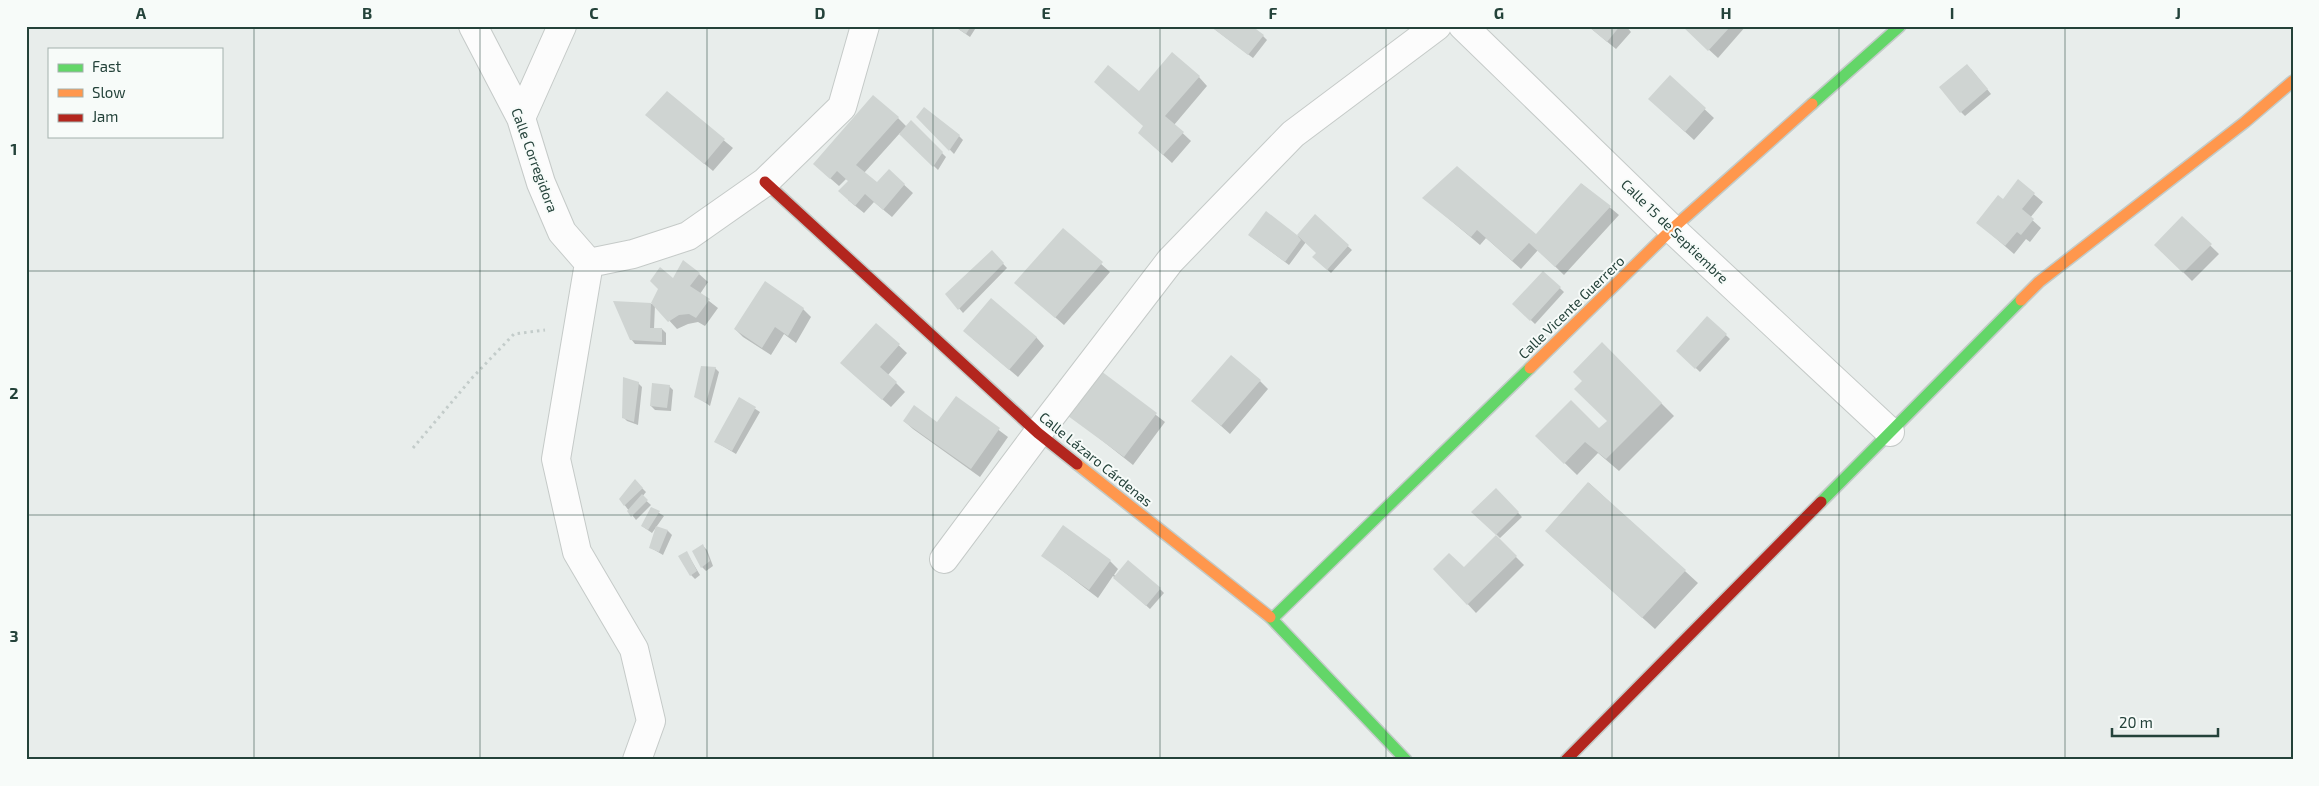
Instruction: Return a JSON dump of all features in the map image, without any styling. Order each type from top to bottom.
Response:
[{"type":"street","name":"Calle Corregidora","points":[[473,26],[522,118],[541,183],[562,232],[589,263]]},
{"type":"street","points":[[522,118],[562,26]]},
{"type":"street","points":[[637,760],[651,721],[634,650],[577,552],[556,459],[589,263],[633,254],[688,236],[764,182],[842,107],[866,26]]},
{"type":"street","points":[[944,559],[1170,261],[1293,134],[1437,26]]},
{"type":"street","name":"Calle 15 de Septiembre","points":[[1463,26],[1672,229],[1890,432]]},
{"type":"street","name":"Calle Vicente Guerrero","points":[[1272,619],[1672,229],[1900,26]]},
{"type":"street","points":[[1566,760],[2039,282],[2245,122],[2293,81]]},
{"type":"street","name":"Calle Lázaro Cárdenas","points":[[764,182],[1038,433],[1272,619],[1406,760]]},
{"type":"path","points":[[413,448],[472,378],[514,334],[580,325]]},
{"type":"building","points":[[954,26],[971,26],[966,34]]},
{"type":"building","points":[[1210,26],[1252,26],[1264,35],[1248,55]]},
{"type":"building","points":[[1588,26],[1620,26],[1607,42]]},
{"type":"building","points":[[1682,26],[1731,26],[1708,51]]},
{"type":"building","points":[[1172,52],[1200,76],[1165,116],[1184,132],[1163,155],[1138,133],[1143,126],[1094,82],[1108,65],[1139,91]]},
{"type":"building","points":[[1967,64],[1988,89],[1960,113],[1939,87]]},
{"type":"building","points":[[1670,75],[1706,108],[1685,132],[1648,99]]},
{"type":"building","points":[[667,91],[725,139],[704,164],[645,115]]},
{"type":"building","points":[[873,95],[899,117],[856,165],[877,182],[889,169],[905,184],[883,210],[865,194],[855,206],[838,191],[848,181],[837,171],[830,179],[813,164]]},
{"type":"building","points":[[924,107],[960,135],[949,151],[916,117]]},
{"type":"building","points":[[911,120],[943,152],[933,167],[899,134]]},
{"type":"building","points":[[1457,166],[1536,234],[1581,183],[1611,206],[1555,267],[1529,243],[1512,261],[1477,230],[1471,237],[1422,198]]},
{"type":"building","points":[[2018,179],[2035,193],[2022,209],[2034,219],[2021,235],[2017,232],[2005,246],[1976,223],[1998,195],[2003,199]]},
{"type":"building","points":[[1266,211],[1301,240],[1285,262],[1248,235]]},
{"type":"building","points":[[1315,214],[1349,245],[1327,270],[1312,257],[1316,253],[1297,235]]},
{"type":"building","points":[[2182,216],[2212,244],[2183,273],[2154,245]]},
{"type":"building","points":[[1063,228],[1103,262],[1055,318],[1014,283]]},
{"type":"building","points":[[992,250],[1004,263],[958,310],[945,294]]},
{"type":"building","points":[[683,260],[700,273],[690,286],[710,299],[696,318],[689,314],[679,315],[668,322],[651,303],[658,289],[650,281],[660,267],[673,278]]},
{"type":"building","points":[[1543,271],[1561,287],[1530,321],[1512,304]]},
{"type":"building","points":[[765,281],[804,308],[788,336],[775,327],[762,348],[734,329]]},
{"type":"building","points":[[991,298],[1037,337],[1009,370],[963,331]]},
{"type":"building","points":[[613,301],[651,303],[650,328],[662,328],[662,342],[630,340]]},
{"type":"building","points":[[1707,316],[1727,334],[1695,369],[1676,351]]},
{"type":"building","points":[[876,323],[900,344],[880,367],[897,382],[882,400],[840,363]]},
{"type":"building","points":[[1602,342],[1662,403],[1606,459],[1585,442],[1564,464],[1535,436],[1571,400],[1599,428],[1607,421],[1574,389],[1582,381],[1573,372]]},
{"type":"building","points":[[1231,355],[1261,380],[1221,426],[1191,401]]},
{"type":"building","points":[[701,366],[716,367],[706,403],[694,397]]},
{"type":"building","points":[[1101,371],[1157,413],[1124,457],[1068,416]]},
{"type":"building","points":[[623,377],[639,382],[634,422],[622,418]]},
{"type":"building","points":[[652,383],[670,385],[667,408],[650,406]]},
{"type":"building","points":[[956,396],[1000,428],[971,469],[903,421],[914,405],[937,422]]},
{"type":"building","points":[[739,397],[756,407],[732,451],[714,442]]},
{"type":"building","points":[[635,479],[643,488],[624,506],[619,499]]},
{"type":"building","points":[[1588,482],[1686,570],[1642,618],[1545,531]]},
{"type":"building","points":[[1496,488],[1519,512],[1496,535],[1471,512]]},
{"type":"building","points":[[642,494],[648,500],[631,517],[627,511]]},
{"type":"building","points":[[651,507],[660,511],[648,530],[641,526]]},
{"type":"building","points":[[1063,525],[1111,560],[1089,590],[1041,556]]},
{"type":"building","points":[[656,526],[668,530],[659,552],[649,548]]},
{"type":"building","points":[[1496,535],[1517,556],[1467,605],[1433,569],[1449,553],[1464,567]]},
{"type":"building","points":[[703,544],[710,561],[701,568],[692,551]]},
{"type":"building","points":[[687,551],[697,571],[690,576],[678,556]]},
{"type":"building","points":[[1128,560],[1161,588],[1146,606],[1113,578]]},
{"type":"traffic: fast","points":[[1812,104],[1900,26]]},
{"type":"traffic: fast","points":[[1821,502],[2021,300]]},
{"type":"traffic: fast","points":[[1272,619],[1530,368]]},
{"type":"traffic: fast","points":[[1270,617],[1406,760]]},
{"type":"traffic: slow","points":[[2021,300],[2039,282],[2245,122],[2293,81]]},
{"type":"traffic: slow","points":[[1530,368],[1672,229],[1812,104]]},
{"type":"traffic: slow","points":[[1077,464],[1270,617]]},
{"type":"traffic: jam","points":[[765,182],[1038,433],[1077,464]]},
{"type":"traffic: jam","points":[[1566,760],[1821,502]]}]
